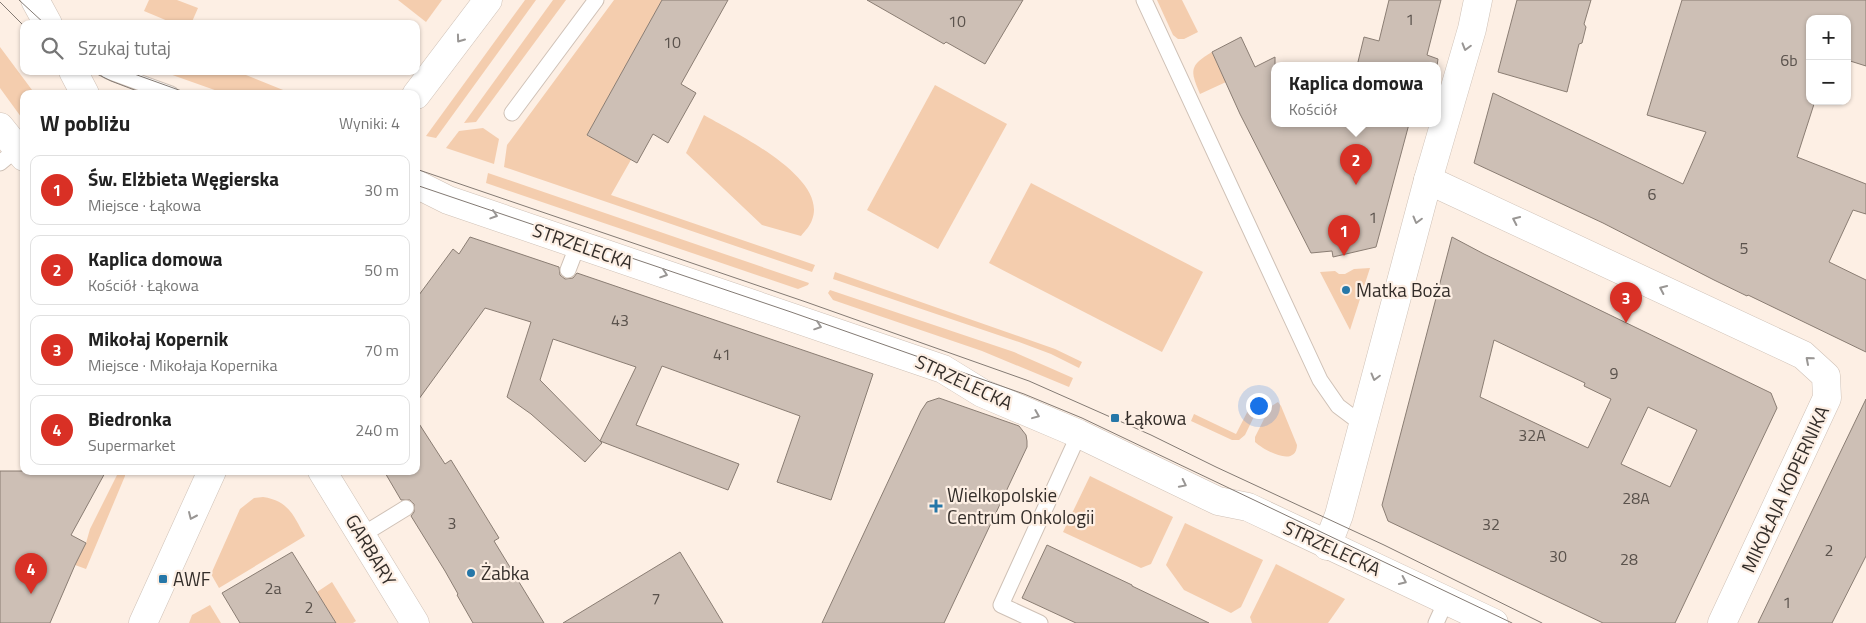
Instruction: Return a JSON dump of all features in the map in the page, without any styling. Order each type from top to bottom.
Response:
[{"type":"street","points":[[35,0],[46,20]]},
{"type":"street","points":[[420,90],[488,0]]},
{"type":"street","points":[[1327,546],[1339,515],[1428,180],[1472,29],[1478,0]]},
{"type":"street","points":[[75,75],[83,90]]},
{"type":"street","points":[[0,127],[13,156]]},
{"type":"street","name":"MIKOŁAJA KOPERNIKA","points":[[1428,180],[1803,355],[1826,376],[1827,398],[1722,623]]},
{"type":"street","name":"STRZELECKA","points":[[420,186],[448,200],[943,369],[982,393],[1079,434],[1218,501],[1248,507],[1327,546],[1441,612],[1494,623]]},
{"type":"street","points":[[420,206],[448,200]]},
{"type":"street","points":[[143,623],[210,475]]},
{"type":"street","name":"GARBARY","points":[[319,475],[362,535],[415,623]]},
{"type":"lane","points":[[512,113],[596,0]]},
{"type":"lane","points":[[1144,0],[1320,380],[1338,406],[1362,424]]},
{"type":"lane","points":[[119,75],[160,90]]},
{"type":"lane","points":[[568,270],[578,244]]},
{"type":"lane","points":[[1040,623],[1000,604],[1079,434]]},
{"type":"lane","points":[[362,535],[406,508]]},
{"type":"shaded area","points":[[149,0],[177,0],[198,8],[193,20],[165,20],[144,11]]},
{"type":"shaded area","points":[[398,0],[442,0],[426,22]]},
{"type":"shaded area","points":[[525,0],[536,0],[436,138],[426,136]]},
{"type":"shaded area","points":[[553,0],[566,0],[476,122],[464,123]]},
{"type":"shaded area","points":[[614,0],[662,0],[587,135],[632,158],[611,195],[815,265],[812,272],[504,167],[507,145]]},
{"type":"shaded area","points":[[1157,0],[1182,0],[1198,32],[1184,39],[1178,39],[1173,35]]},
{"type":"shaded area","points":[[0,47],[32,90],[20,90],[20,116],[0,88]]},
{"type":"shaded area","points":[[1212,52],[1226,82],[1200,94],[1193,74],[1195,65]]},
{"type":"shaded area","points":[[172,75],[246,75],[283,90],[215,90]]},
{"type":"shaded area","points":[[935,85],[1007,124],[938,249],[867,210]]},
{"type":"shaded area","points":[[704,115],[755,144],[775,158],[793,172],[806,188],[813,204],[812,220],[801,236],[762,225],[686,153]]},
{"type":"shaded area","points":[[483,128],[499,139],[494,164],[446,148],[459,131]]},
{"type":"shaded area","points":[[488,173],[809,283],[798,289],[486,183]]},
{"type":"shaded area","points":[[1031,183],[1203,272],[1162,352],[989,263]]},
{"type":"shaded area","points":[[1370,268],[1350,330],[1320,272],[1335,271],[1339,274],[1345,274],[1354,269]]},
{"type":"shaded area","points":[[835,272],[1055,349],[1082,362],[1079,368],[1051,354],[1019,342],[833,279]]},
{"type":"shaded area","points":[[830,290],[1014,352],[1073,378],[1069,387],[982,351],[833,300],[828,293]]},
{"type":"shaded area","points":[[1257,393],[1264,396],[1245,435],[1239,440],[1232,440],[1191,421],[1194,414],[1236,434]]},
{"type":"shaded area","points":[[1278,402],[1297,445],[1295,452],[1291,456],[1286,457],[1272,453],[1255,442],[1255,437],[1270,407]]},
{"type":"shaded area","points":[[117,475],[125,475],[86,569],[75,565],[86,543],[90,529]]},
{"type":"shaded area","points":[[1090,476],[1173,517],[1151,564],[1141,568],[1063,532]]},
{"type":"shaded area","points":[[254,498],[272,499],[285,506],[293,515],[305,536],[219,588],[211,574],[240,509]]},
{"type":"shaded area","points":[[1185,523],[1263,560],[1241,607],[1231,613],[1184,590],[1166,565]]},
{"type":"shaded area","points":[[1276,564],[1345,599],[1328,623],[1252,623],[1250,617]]},
{"type":"shaded area","points":[[332,582],[356,621],[353,623],[336,623],[317,592]]},
{"type":"shaded area","points":[[210,605],[221,623],[189,623],[192,615]]},
{"type":"building","points":[[662,0],[728,0],[681,84],[696,93],[668,143],[653,134],[637,163],[587,135]]},
{"type":"building","points":[[867,0],[1023,0],[985,64],[946,42],[944,44]]},
{"type":"building","points":[[1389,0],[1441,0],[1427,55],[1438,59],[1438,62],[1358,62],[1364,37],[1379,41]]},
{"type":"building","points":[[1517,0],[1591,0],[1584,24],[1586,27],[1582,43],[1579,44],[1567,92],[1498,72]]},
{"type":"building","points":[[1682,0],[1866,0],[1866,66],[1851,61],[1851,15],[1806,15],[1806,105],[1814,105],[1797,157],[1866,184],[1866,214],[1853,210],[1829,262],[1866,280],[1866,352],[1714,280],[1603,223],[1474,163],[1493,93],[1683,184],[1706,132],[1647,115]]},
{"type":"building","points":[[1241,37],[1255,67],[1275,57],[1275,62],[1271,62],[1271,127],[1408,127],[1376,247],[1333,257],[1332,251],[1311,253],[1240,114],[1212,52]]},
{"type":"building","points":[[470,237],[559,267],[560,275],[565,279],[573,278],[577,273],[873,374],[831,500],[777,482],[800,416],[662,366],[636,425],[739,464],[728,490],[600,441],[602,443],[585,462],[531,414],[507,397],[531,322],[485,308],[420,397],[420,294],[453,249],[459,254]],"holes":[[[553,339],[636,367],[600,441],[540,380]]]},
{"type":"building","points":[[1452,237],[1771,393],[1777,408],[1675,623],[1603,623],[1388,521],[1382,505]],"holes":[[[1494,340],[1585,383],[1584,386],[1611,399],[1588,448],[1480,397]],[[1648,407],[1697,430],[1670,487],[1621,464]]]},
{"type":"building","points":[[939,398],[1019,426],[1026,435],[1027,441],[1027,447],[944,623],[822,623],[921,411],[927,402]]},
{"type":"building","points":[[1866,399],[1866,556],[1832,623],[1758,623]]},
{"type":"building","points":[[420,425],[445,464],[451,460],[499,538],[494,541],[544,623],[473,623],[445,571],[411,516],[414,512],[414,504],[410,500],[401,500],[386,475],[420,475]]},
{"type":"building","points":[[0,471],[20,471],[20,475],[104,475],[71,535],[86,543],[50,623],[0,623]]},
{"type":"building","points":[[1047,545],[1209,623],[1076,623],[1022,598]]},
{"type":"building","points":[[292,552],[336,623],[240,623],[222,593]]},
{"type":"building","points":[[680,552],[723,623],[563,623],[667,560]]},
{"type":"tram line","points":[[19,0],[41,20]]},
{"type":"tram line","points":[[0,2],[20,22]]},
{"type":"tram line","points":[[99,75],[135,90]]},
{"type":"tram line","points":[[137,75],[179,90]]},
{"type":"tram line","points":[[420,170],[806,302],[1029,381],[1151,435],[1384,545],[1542,623]]},
{"type":"tram line","points":[[420,186],[791,312],[1024,394],[1082,418],[1512,623]]},
{"type":"place","name":"Kaplica domowa","points":[[1356,185]]},
{"type":"place","name":"Św. Elżbieta Węgierska","points":[[1344,256]]},
{"type":"place","name":"Matka Boża","points":[[1346,290]]},
{"type":"place","name":"Mikołaj Kopernik","points":[[1626,323]]},
{"type":"place","name":"Łąkowa","points":[[1115,418]]},
{"type":"place","name":"Wielkopolskie Centrum Onkologii","points":[[936,506]]},
{"type":"place","name":"Żabka","points":[[471,573]]},
{"type":"place","name":"AWF","points":[[163,579]]},
{"type":"place","name":"Biedronka","points":[[31,594]]}]
